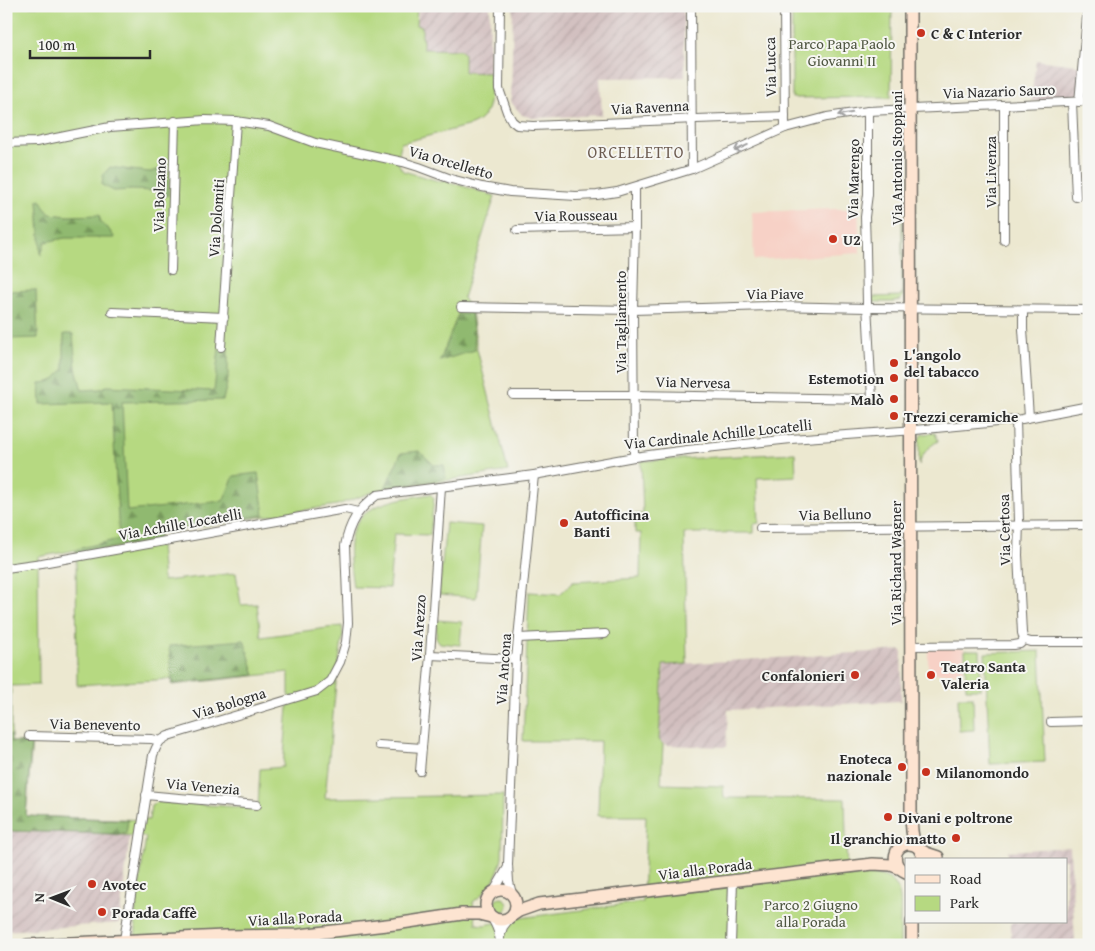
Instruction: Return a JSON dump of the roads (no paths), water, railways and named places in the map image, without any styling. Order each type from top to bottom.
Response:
[{"type":"street","name":"Via Ravenna","points":[[500,6],[499,89],[507,112],[517,125],[544,126],[785,116]]},
{"type":"street","points":[[691,6],[692,170]]},
{"type":"street","name":"Via Lucca","points":[[784,6],[785,128]]},
{"type":"street","name":"Via Antonio Stoppani","points":[[910,6],[910,309]]},
{"type":"street","points":[[1076,197],[1076,102],[1088,6]]},
{"type":"street","name":"Via Nazario Sauro","points":[[910,109],[1089,101]]},
{"type":"street","name":"Via Livenza","points":[[1004,105],[1004,240]]},
{"type":"street","name":"Via Orcelletto","points":[[6,143],[36,142],[110,127],[205,120],[236,121],[269,126],[315,143],[403,162],[451,179],[482,187],[510,192],[576,196],[617,192],[692,170],[785,128],[828,117],[868,111],[910,109]]},
{"type":"street","name":"Via Marengo","points":[[868,111],[868,194],[865,226],[872,399]]},
{"type":"street","name":"Via Dolomiti","points":[[222,347],[236,121]]},
{"type":"street","name":"Via Bolzano","points":[[170,270],[175,122]]},
{"type":"street","name":"Via Tagliamento","points":[[634,457],[633,310],[636,227],[635,187]]},
{"type":"street","name":"Via Rousseau","points":[[516,230],[636,227]]},
{"type":"street","name":"Via Piave","points":[[461,307],[633,310],[772,306],[1089,310]]},
{"type":"street","name":"Via Richard Wagner","points":[[910,309],[911,818],[914,841],[921,852]]},
{"type":"street","points":[[1023,310],[1029,417]]},
{"type":"street","points":[[112,312],[224,317]]},
{"type":"street","name":"Via Nervesa","points":[[513,395],[872,399]]},
{"type":"street","name":"Via Cardinale Achille Locatelli","points":[[358,512],[377,496],[534,475],[634,457],[791,439],[1016,420],[1089,406]]},
{"type":"street","name":"Via Certosa","points":[[1016,420],[1020,613],[1024,640]]},
{"type":"street","name":"Via Ancona","points":[[514,896],[509,882],[508,865],[516,659],[534,475]]},
{"type":"street","name":"Via Arezzo","points":[[420,771],[441,487]]},
{"type":"street","name":"Via Achille Locatelli","points":[[6,568],[345,509],[358,512]]},
{"type":"street","name":"Via Bologna","points":[[160,741],[168,736],[317,690],[330,681],[340,662],[346,642],[348,623],[345,546],[347,534],[358,512]]},
{"type":"street","name":"Via Belluno","points":[[760,528],[1089,525]]},
{"type":"street","points":[[518,638],[605,634]]},
{"type":"street","points":[[911,646],[1014,645],[1020,644],[1024,640],[1031,642],[1089,642]]},
{"type":"street","points":[[430,655],[516,659]]},
{"type":"street","points":[[1051,722],[1089,721]]},
{"type":"street","name":"Via Benevento","points":[[29,736],[152,739],[160,741]]},
{"type":"street","points":[[126,940],[146,795],[153,755],[160,741]]},
{"type":"street","points":[[379,745],[422,748]]},
{"type":"street","name":"Via Venezia","points":[[146,795],[258,805]]},
{"type":"street","name":"Via Richard Wagner","points":[[899,848],[908,834],[911,818]]},
{"type":"street","points":[[904,871],[895,859],[899,848],[909,844],[921,852],[938,857],[935,858]]},
{"type":"street","name":"Via alla Porada","points":[[873,864],[882,861],[899,848]]},
{"type":"street","name":"Via alla Porada","points":[[511,916],[539,904],[873,864],[891,865],[904,871]]},
{"type":"street","name":"Via Ancona","points":[[491,894],[508,865]]},
{"type":"street","points":[[731,945],[733,881]]},
{"type":"street","points":[[505,890],[514,896],[517,906],[503,927],[500,941],[497,927],[488,914],[486,900],[491,894],[505,890]]},
{"type":"street","name":"Via alla Porada","points":[[462,914],[491,894]]},
{"type":"street","name":"Via alla Porada","points":[[514,896],[523,901],[539,904]]},
{"type":"street","name":"Via alla Porada","points":[[28,945],[224,936],[299,935],[462,914],[479,914],[491,917]]},
{"type":"street","points":[[491,917],[500,921],[511,916]]},
{"type":"street","points":[[912,924],[912,945]]},
{"type":"place","name":"C & C Interior","points":[[921,33]]},
{"type":"place","name":"U2","points":[[833,239]]},
{"type":"place","name":"L'angolo del tabacco","points":[[894,363]]},
{"type":"place","name":"Estemotion","points":[[894,378]]},
{"type":"place","name":"Malò","points":[[894,399]]},
{"type":"place","name":"Trezzi ceramiche","points":[[894,416]]},
{"type":"place","name":"Autofficina Banti","points":[[564,523]]},
{"type":"place","name":"Confalonieri","points":[[855,675]]},
{"type":"place","name":"Teatro Santa Valeria","points":[[931,675]]},
{"type":"place","name":"Enoteca nazionale","points":[[902,767]]},
{"type":"place","name":"Milanomondo","points":[[926,772]]},
{"type":"place","name":"Divani e poltrone","points":[[888,817]]},
{"type":"place","name":"Il granchio matto","points":[[956,838]]},
{"type":"place","name":"Avotec","points":[[92,884]]},
{"type":"place","name":"Porada Caffè","points":[[102,912]]},
{"type":"district","name":"ORCELLETTO","points":[[636,152]]},
{"type":"park label","name":"Parco Papa Paolo Giovanni II","points":[[842,52]]},
{"type":"park label","name":"Parco 2 Giugno alla Porada","points":[[811,912]]}]
